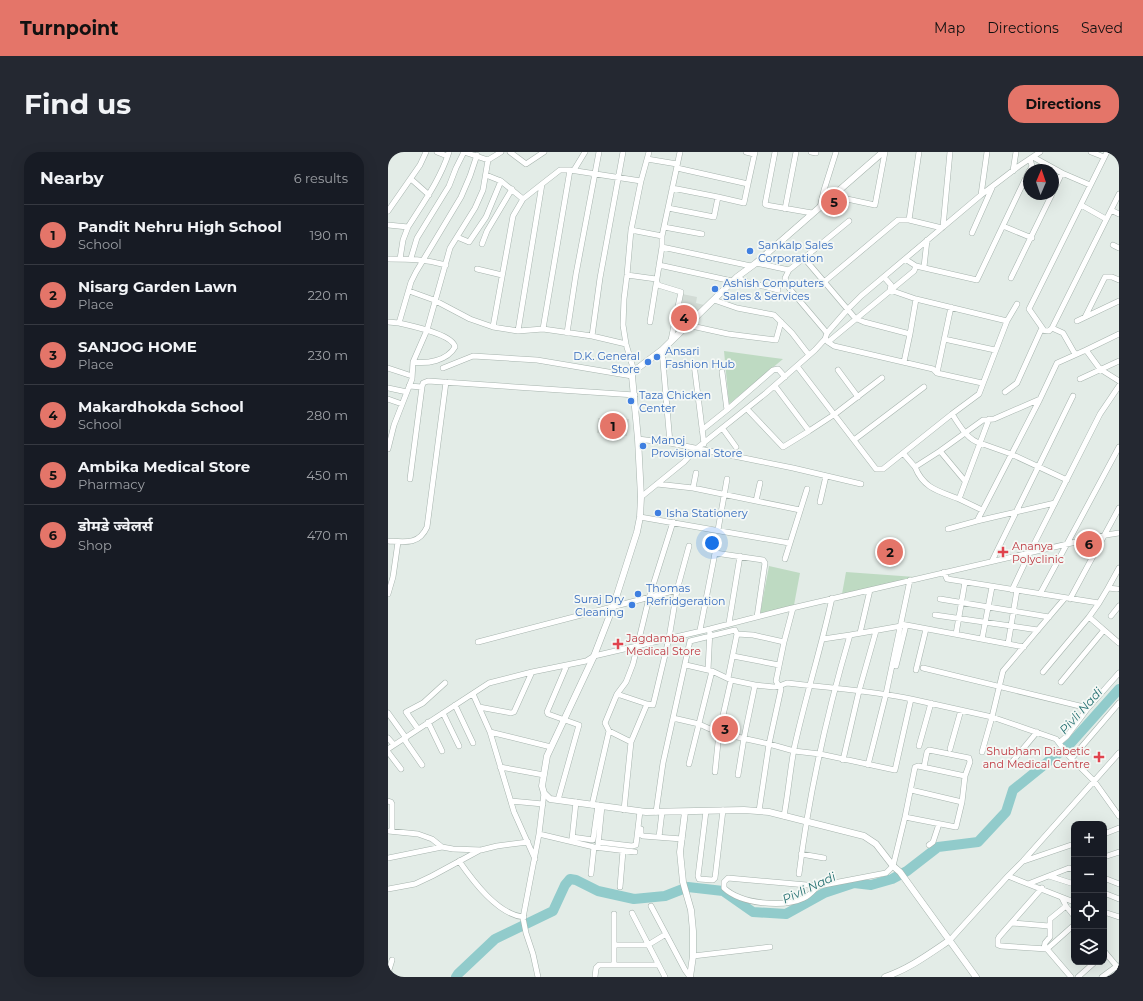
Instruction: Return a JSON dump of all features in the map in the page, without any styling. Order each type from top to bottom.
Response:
[{"type":"street","points":[[388,211],[411,179],[426,152]]},
{"type":"street","points":[[400,259],[403,240],[408,227],[429,195],[445,164],[448,154],[437,152]]},
{"type":"street","points":[[411,258],[417,238],[449,186],[464,152],[477,155],[488,160]]},
{"type":"street","points":[[488,160],[501,152]]},
{"type":"street","points":[[510,152],[526,164],[544,152]]},
{"type":"street","points":[[544,330],[572,170],[585,152]]},
{"type":"street","points":[[567,333],[594,173],[599,152]]},
{"type":"street","points":[[592,336],[601,271],[624,152]]},
{"type":"street","points":[[538,977],[533,954],[526,933],[524,917],[539,834],[544,793],[542,786],[547,756],[594,656],[613,607],[637,532],[640,517],[641,497],[635,394],[633,374],[623,325],[631,230],[641,181],[649,152]]},
{"type":"street","points":[[650,322],[662,247],[662,236],[680,152]]},
{"type":"street","points":[[672,188],[744,203],[754,153],[746,152]]},
{"type":"street","points":[[775,152],[766,205],[812,213]]},
{"type":"street","points":[[785,209],[796,152]]},
{"type":"street","points":[[820,207],[836,152]]},
{"type":"street","points":[[832,196],[876,205],[884,152]]},
{"type":"street","points":[[442,368],[473,356],[537,360],[633,374],[662,350],[735,279],[884,152]]},
{"type":"street","points":[[909,220],[919,152]]},
{"type":"street","points":[[943,227],[950,152]]},
{"type":"street","points":[[981,196],[987,152]]},
{"type":"street","points":[[1013,171],[1016,152]]},
{"type":"street","points":[[827,333],[847,310],[927,240],[992,187],[1040,152]]},
{"type":"street","points":[[1091,152],[1104,157]]},
{"type":"street","points":[[1107,152],[1029,309],[1043,329],[1049,331],[1052,328],[1119,194]]},
{"type":"street","points":[[399,323],[416,272],[461,198],[477,155]]},
{"type":"street","points":[[1032,158],[1032,164]]},
{"type":"street","points":[[1032,158],[1090,185]]},
{"type":"street","points":[[647,159],[748,184]]},
{"type":"street","points":[[388,449],[394,425],[412,376],[413,362],[427,330],[434,300],[450,248],[475,208],[483,190],[488,160]]},
{"type":"street","points":[[493,327],[513,216],[523,199],[560,170],[572,170],[641,181]]},
{"type":"street","points":[[1059,180],[1062,173]]},
{"type":"street","points":[[486,175],[501,181],[523,199]]},
{"type":"street","points":[[411,179],[429,195]]},
{"type":"street","points":[[457,237],[469,242],[486,217],[501,181]]},
{"type":"street","points":[[518,330],[542,184]]},
{"type":"street","points":[[905,260],[916,266],[977,280],[1023,184]]},
{"type":"street","points":[[972,233],[992,187]]},
{"type":"street","points":[[482,244],[487,231],[512,189]]},
{"type":"street","points":[[668,208],[714,217],[718,197]]},
{"type":"street","points":[[1011,278],[1050,200]]},
{"type":"street","points":[[1081,205],[1106,218]]},
{"type":"street","points":[[1111,210],[1119,214]]},
{"type":"street","points":[[824,282],[898,220],[909,220],[943,227]]},
{"type":"street","points":[[827,341],[827,333],[789,288],[785,278],[789,270],[849,221]]},
{"type":"street","points":[[388,225],[408,227]]},
{"type":"street","points":[[1003,226],[1032,238]]},
{"type":"street","points":[[664,227],[702,234]]},
{"type":"street","points":[[631,230],[662,236]]},
{"type":"street","points":[[924,267],[927,240]]},
{"type":"street","points":[[1113,245],[1119,248]]},
{"type":"street","points":[[662,247],[789,270]]},
{"type":"street","points":[[388,259],[411,258],[446,265]]},
{"type":"street","points":[[804,258],[855,318],[864,322],[910,334]]},
{"type":"street","points":[[659,265],[735,279],[778,290]]},
{"type":"street","points":[[641,497],[696,449],[723,429],[785,377],[809,355],[914,271],[916,266]]},
{"type":"street","points":[[477,269],[502,275]]},
{"type":"street","points":[[627,275],[656,279]]},
{"type":"street","points":[[884,277],[891,285],[890,290]]},
{"type":"street","points":[[1085,317],[1105,277],[1112,277],[1119,280]]},
{"type":"street","points":[[656,279],[658,285],[681,292],[671,340]]},
{"type":"street","points":[[890,290],[916,299],[1007,321]]},
{"type":"street","points":[[409,291],[434,300],[470,319],[493,327],[518,330],[544,330],[592,336],[626,344]]},
{"type":"street","points":[[904,362],[916,299]]},
{"type":"street","points":[[714,300],[737,308],[774,315],[792,333],[809,355]]},
{"type":"street","points":[[1077,321],[1119,301]]},
{"type":"street","points":[[797,366],[876,469],[883,470],[952,414],[981,388],[1007,321],[1016,304]]},
{"type":"street","points":[[937,373],[951,307]]},
{"type":"street","points":[[388,322],[399,323],[440,334],[453,343],[455,347],[450,352],[433,362],[413,362]]},
{"type":"street","points":[[687,325],[728,334],[776,340],[781,322]]},
{"type":"street","points":[[1052,328],[1063,333],[1076,354]]},
{"type":"street","points":[[1005,392],[1016,383],[1040,331],[1043,329]]},
{"type":"street","points":[[976,521],[1040,399],[1057,363],[1119,334]]},
{"type":"street","points":[[944,339],[995,350]]},
{"type":"street","points":[[827,341],[834,346],[934,369],[937,373],[981,388]]},
{"type":"street","points":[[662,350],[670,443]]},
{"type":"street","points":[[1086,350],[1100,369],[1119,381]]},
{"type":"street","points":[[1080,378],[1119,361]]},
{"type":"street","points":[[694,364],[704,444]]},
{"type":"street","points":[[388,368],[412,376]]},
{"type":"street","points":[[702,430],[773,370],[778,369],[785,377]]},
{"type":"street","points":[[838,370],[858,397]]},
{"type":"street","points":[[722,372],[727,410]]},
{"type":"street","points":[[747,409],[783,447],[835,414],[882,378]]},
{"type":"street","points":[[410,479],[422,387],[423,383],[426,381],[635,394]]},
{"type":"street","points":[[388,541],[412,541],[420,538],[427,527],[446,382]]},
{"type":"street","points":[[409,386],[422,387]]},
{"type":"street","points":[[774,386],[809,431]]},
{"type":"street","points":[[1008,644],[1015,590],[1030,552],[1103,409],[1119,386]]},
{"type":"street","points":[[854,440],[924,387]]},
{"type":"street","points":[[388,388],[407,392]]},
{"type":"street","points":[[992,561],[1073,396]]},
{"type":"street","points":[[388,399],[402,404]]},
{"type":"street","points":[[915,467],[983,420],[989,418],[994,419],[1040,399]]},
{"type":"street","points":[[952,414],[965,432],[974,441],[1011,454],[1067,480]]},
{"type":"street","points":[[958,499],[989,418]]},
{"type":"street","points":[[388,423],[394,425]]},
{"type":"street","points":[[723,429],[736,447]]},
{"type":"street","points":[[638,439],[670,443],[861,484]]},
{"type":"street","points":[[1040,594],[1119,447]]},
{"type":"street","points":[[940,451],[965,481]]},
{"type":"street","points":[[903,453],[915,467],[926,485],[932,489],[982,510]]},
{"type":"street","points":[[693,488],[696,472]]},
{"type":"street","points":[[820,502],[826,476]]},
{"type":"street","points":[[718,530],[727,479]]},
{"type":"street","points":[[756,501],[760,483]]},
{"type":"street","points":[[657,484],[693,488],[800,510]]},
{"type":"street","points":[[785,559],[807,489]]},
{"type":"street","points":[[948,529],[1055,503]]},
{"type":"street","points":[[982,752],[992,717],[1002,672],[1049,617],[1068,598],[1106,535],[1119,508]]},
{"type":"street","points":[[640,517],[789,543]]},
{"type":"street","points":[[572,840],[593,840],[609,732],[605,723],[617,694],[626,682],[633,664],[649,598],[673,522]]},
{"type":"street","points":[[388,749],[489,683],[532,672],[586,661],[594,656],[700,630],[710,629],[731,622],[1030,552],[1119,533]]},
{"type":"street","points":[[388,594],[393,577],[398,542]]},
{"type":"street","points":[[617,694],[653,705],[670,638],[677,590],[689,546]]},
{"type":"street","points":[[700,630],[714,554],[717,553],[763,560],[765,563],[757,617]]},
{"type":"street","points":[[715,772],[719,733],[736,632],[731,622],[740,556]]},
{"type":"street","points":[[1043,672],[1089,617],[1119,568]]},
{"type":"street","points":[[944,572],[947,579],[1098,603]]},
{"type":"street","points":[[896,666],[910,580]]},
{"type":"street","points":[[956,634],[965,582]]},
{"type":"street","points":[[982,639],[992,586]]},
{"type":"street","points":[[1108,588],[1118,589]]},
{"type":"street","points":[[478,642],[677,590]]},
{"type":"street","points":[[860,633],[870,590]]},
{"type":"street","points":[[784,816],[794,751],[832,598]]},
{"type":"street","points":[[940,599],[961,604],[1049,617]]},
{"type":"street","points":[[1111,616],[1119,606]]},
{"type":"street","points":[[759,811],[781,689],[776,681],[793,608]]},
{"type":"street","points":[[935,615],[1038,630]]},
{"type":"street","points":[[1089,617],[1119,643]]},
{"type":"street","points":[[868,766],[903,625]]},
{"type":"street","points":[[823,639],[876,631],[903,625],[1024,647]]},
{"type":"street","points":[[689,764],[710,670],[710,629]]},
{"type":"street","points":[[916,670],[926,629]]},
{"type":"street","points":[[1061,682],[1104,630]]},
{"type":"street","points":[[844,760],[859,690],[876,631]]},
{"type":"street","points":[[659,837],[659,812],[663,762],[686,665],[690,641],[736,632],[784,642]]},
{"type":"street","points":[[799,874],[806,822],[820,754],[835,688],[850,635]]},
{"type":"street","points":[[733,656],[779,665]]},
{"type":"street","points":[[558,800],[580,726],[579,724],[548,714],[547,712],[567,665]]},
{"type":"street","points":[[686,665],[710,670],[729,679],[755,686],[774,688],[787,683],[886,694],[992,717],[1037,732],[1056,739],[1061,744],[1070,756],[1094,781],[1119,816]]},
{"type":"street","points":[[923,668],[1088,708]]},
{"type":"street","points":[[479,707],[511,713],[514,712],[532,672]]},
{"type":"street","points":[[1061,744],[1088,708],[1119,673]]},
{"type":"street","points":[[418,729],[406,713],[407,711],[423,703],[445,683]]},
{"type":"street","points":[[738,776],[755,686]]},
{"type":"street","points":[[473,694],[490,732],[514,812],[535,859]]},
{"type":"street","points":[[673,718],[699,724],[719,733],[770,744],[794,751],[820,754],[868,766],[895,770],[911,700]]},
{"type":"street","points":[[919,746],[931,703]]},
{"type":"street","points":[[1070,756],[1119,703]]},
{"type":"street","points":[[624,810],[631,742],[647,704]]},
{"type":"street","points":[[455,705],[473,743]]},
{"type":"street","points":[[950,749],[961,710]]},
{"type":"street","points":[[443,713],[459,746]]},
{"type":"street","points":[[388,714],[422,765]]},
{"type":"street","points":[[428,722],[442,751]]},
{"type":"street","points":[[490,732],[551,747]]},
{"type":"street","points":[[609,732],[631,742]]},
{"type":"street","points":[[1012,762],[1037,732]]},
{"type":"street","points":[[388,738],[394,745]]},
{"type":"street","points":[[905,817],[956,827],[962,802],[965,776],[970,762],[969,758],[929,750],[927,752],[924,767]]},
{"type":"street","points":[[388,752],[401,769]]},
{"type":"street","points":[[885,977],[914,964],[950,940],[1008,876],[1024,861],[1119,753]]},
{"type":"street","points":[[500,767],[544,774]]},
{"type":"street","points":[[818,886],[805,898],[793,902],[763,903],[746,899],[729,892],[724,888],[724,882],[728,878],[818,886],[886,873],[893,866],[915,767],[924,767],[965,776]]},
{"type":"street","points":[[911,790],[962,802]]},
{"type":"street","points":[[544,793],[550,798],[558,800],[642,812],[723,810],[759,811],[864,836],[876,844],[893,866],[900,872],[976,977]]},
{"type":"street","points":[[388,801],[392,804],[390,831],[418,834],[432,839],[442,847]]},
{"type":"street","points":[[511,801],[543,804]]},
{"type":"street","points":[[572,840],[576,802]]},
{"type":"street","points":[[591,874],[596,846],[597,805]]},
{"type":"street","points":[[706,811],[698,876],[699,879],[713,880],[715,878],[723,810]]},
{"type":"street","points":[[596,846],[636,845],[642,812]]},
{"type":"street","points":[[642,812],[641,835],[682,839]]},
{"type":"street","points":[[685,812],[680,852],[683,882],[691,910],[693,930],[693,956],[690,977]]},
{"type":"street","points":[[929,845],[933,842],[939,824]]},
{"type":"street","points":[[1107,833],[1119,828]]},
{"type":"street","points":[[539,834],[622,851],[634,852]]},
{"type":"street","points":[[388,889],[415,884],[481,850],[497,846],[528,842]]},
{"type":"street","points":[[1024,861],[1071,845]]},
{"type":"street","points":[[388,858],[442,847],[481,850]]},
{"type":"street","points":[[620,887],[622,851]]},
{"type":"street","points":[[1107,856],[1119,852]]},
{"type":"street","points":[[801,854],[824,858]]},
{"type":"street","points":[[459,861],[473,880],[488,896],[512,914],[524,917]]},
{"type":"street","points":[[1028,884],[1071,868]]},
{"type":"street","points":[[1008,876],[1042,888],[1071,901]]},
{"type":"street","points":[[1049,876],[1071,883]]},
{"type":"street","points":[[1107,879],[1119,884]]},
{"type":"street","points":[[1042,888],[999,937],[998,945],[1046,949],[1071,928]]},
{"type":"street","points":[[1107,894],[1119,899]]},
{"type":"street","points":[[1062,898],[1071,912]]},
{"type":"street","points":[[651,906],[690,977]]},
{"type":"street","points":[[1066,906],[1050,919],[1050,937],[1045,943],[1046,949],[1071,977]]},
{"type":"street","points":[[632,913],[665,977]]},
{"type":"street","points":[[1107,913],[1119,917]]},
{"type":"street","points":[[614,914],[614,965]]},
{"type":"street","points":[[1012,923],[1049,926]]},
{"type":"street","points":[[614,945],[648,944],[666,934]]},
{"type":"street","points":[[693,956],[770,947]]},
{"type":"street","points":[[1102,977],[1118,967],[1107,955]]},
{"type":"street","points":[[388,973],[392,960]]},
{"type":"street","points":[[595,977],[596,968],[599,965],[658,965]]},
{"type":"street","points":[[1078,977],[1092,965]]},
{"type":"shaded area","points":[[682,294],[697,297],[696,303],[704,305],[675,331]]},
{"type":"shaded area","points":[[598,418],[629,419],[627,436],[597,433]]},
{"type":"green space","points":[[724,351],[783,359],[729,404]]},
{"type":"green space","points":[[769,566],[800,573],[794,605],[760,614]]},
{"type":"green space","points":[[846,572],[915,577],[842,594]]},
{"type":"waterway","name":"Pivli Nadi","points":[[456,977],[495,939],[553,911],[565,885],[570,879],[576,880],[598,891],[634,899],[665,896],[688,887],[723,891],[753,912],[786,914],[824,893],[854,883],[871,885],[892,879],[907,871],[938,847],[978,842],[1006,812],[1013,790],[1070,744],[1119,689]]},
{"type":"place","name":"Ambika Medical Store","points":[[834,202]]},
{"type":"place","name":"Sankalp Sales Corporation","points":[[750,251]]},
{"type":"place","name":"Ashish Computers Sales & Services","points":[[715,289]]},
{"type":"place","name":"Makardhokda School","points":[[684,318]]},
{"type":"place","name":"Ansari Fashion Hub","points":[[657,357]]},
{"type":"place","name":"D.K. General Store","points":[[648,362]]},
{"type":"place","name":"Taza Chicken Center","points":[[631,401]]},
{"type":"place","name":"Pandit Nehru High School","points":[[613,426]]},
{"type":"place","name":"Manoj Provisional Store","points":[[643,446]]},
{"type":"place","name":"Isha Stationery","points":[[658,513]]},
{"type":"place","name":"डोमडे ज्वेलर्स","points":[[1089,544]]},
{"type":"place","name":"Nisarg Garden Lawn","points":[[890,552]]},
{"type":"place","name":"Ananya Polyclinic","points":[[1003,552]]},
{"type":"place","name":"Thomas Refridgeration","points":[[638,594]]},
{"type":"place","name":"Suraj Dry Cleaning","points":[[632,605]]},
{"type":"place","name":"Jagdamba Medical Store","points":[[618,644]]},
{"type":"place","name":"SANJOG HOME","points":[[725,729]]},
{"type":"place","name":"Shubham Diabetic and Medical Centre","points":[[1099,757]]}]
